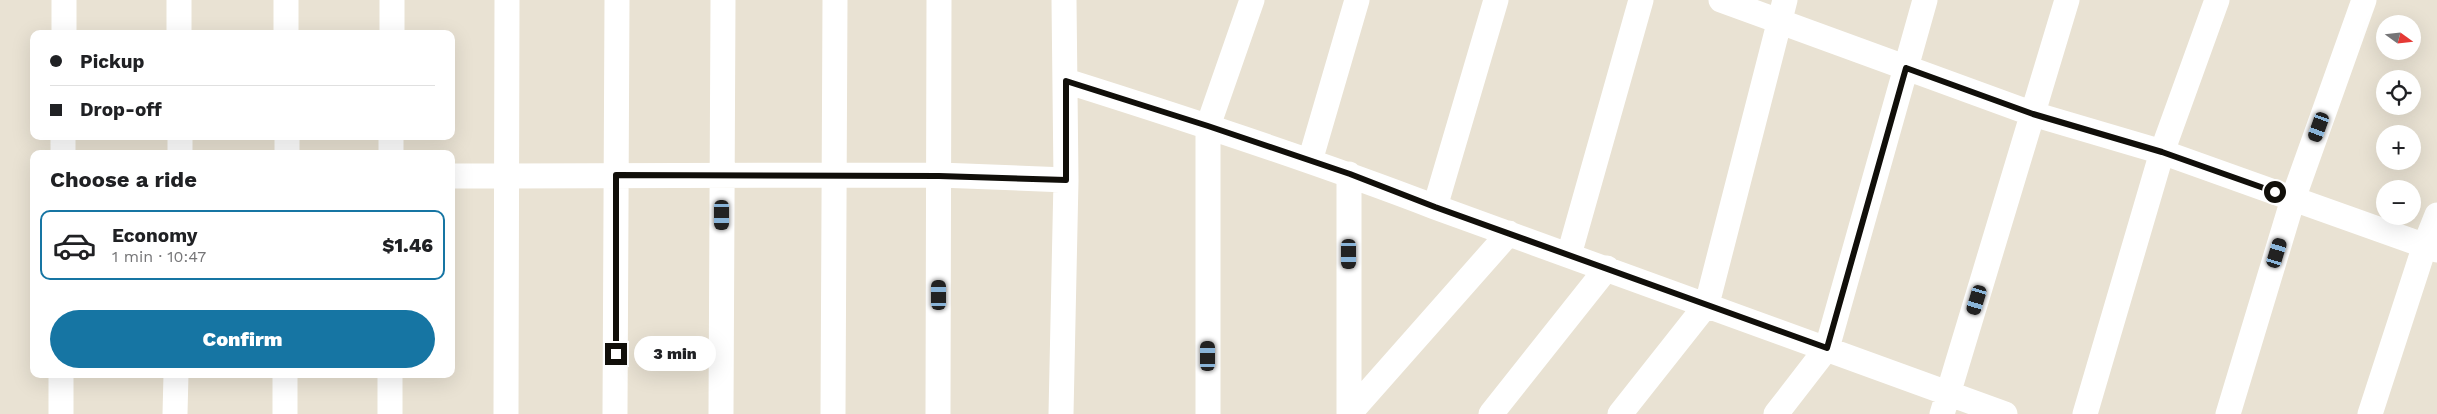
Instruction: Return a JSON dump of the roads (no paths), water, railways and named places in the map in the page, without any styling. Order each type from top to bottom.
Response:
[{"type":"street","points":[[64,0],[64,30]]},
{"type":"street","points":[[179,0],[180,30]]},
{"type":"street","points":[[286,0],[286,30]]},
{"type":"street","points":[[392,0],[392,30]]},
{"type":"street","points":[[506,414],[507,0]]},
{"type":"street","points":[[615,414],[617,0]]},
{"type":"street","points":[[721,414],[723,0]]},
{"type":"street","points":[[833,414],[836,0]]},
{"type":"street","points":[[938,414],[939,0]]},
{"type":"street","points":[[1061,414],[1066,180],[1064,0]]},
{"type":"street","points":[[1208,414],[1208,126],[1252,0]]},
{"type":"street","points":[[1310,160],[1357,0]]},
{"type":"street","points":[[1435,207],[1496,0]]},
{"type":"street","points":[[1569,255],[1641,0]]},
{"type":"street","points":[[1721,0],[1782,11],[1906,68],[2033,114],[2162,152],[2431,248]]},
{"type":"street","points":[[1776,414],[1827,348],[1925,0]]},
{"type":"street","points":[[1946,403],[2067,0]]},
{"type":"street","points":[[2085,414],[2162,152],[2217,0]]},
{"type":"street","points":[[2228,414],[2294,199],[2364,0]]},
{"type":"street","points":[[1620,414],[1706,304],[1782,11]]},
{"type":"street","points":[[1066,81],[1350,174],[1435,207],[1827,348],[1946,403],[2005,414]]},
{"type":"street","points":[[1349,414],[1350,174]]},
{"type":"street","points":[[455,176],[834,175],[1066,180]]},
{"type":"street","points":[[2370,414],[2431,248],[2437,215]]},
{"type":"street","points":[[1349,414],[1509,233]]},
{"type":"street","points":[[1491,414],[1607,268]]},
{"type":"street","points":[[61,414],[62,378]]},
{"type":"street","points":[[175,414],[176,378]]},
{"type":"street","points":[[285,378],[285,414]]},
{"type":"street","points":[[390,378],[390,414]]}]
